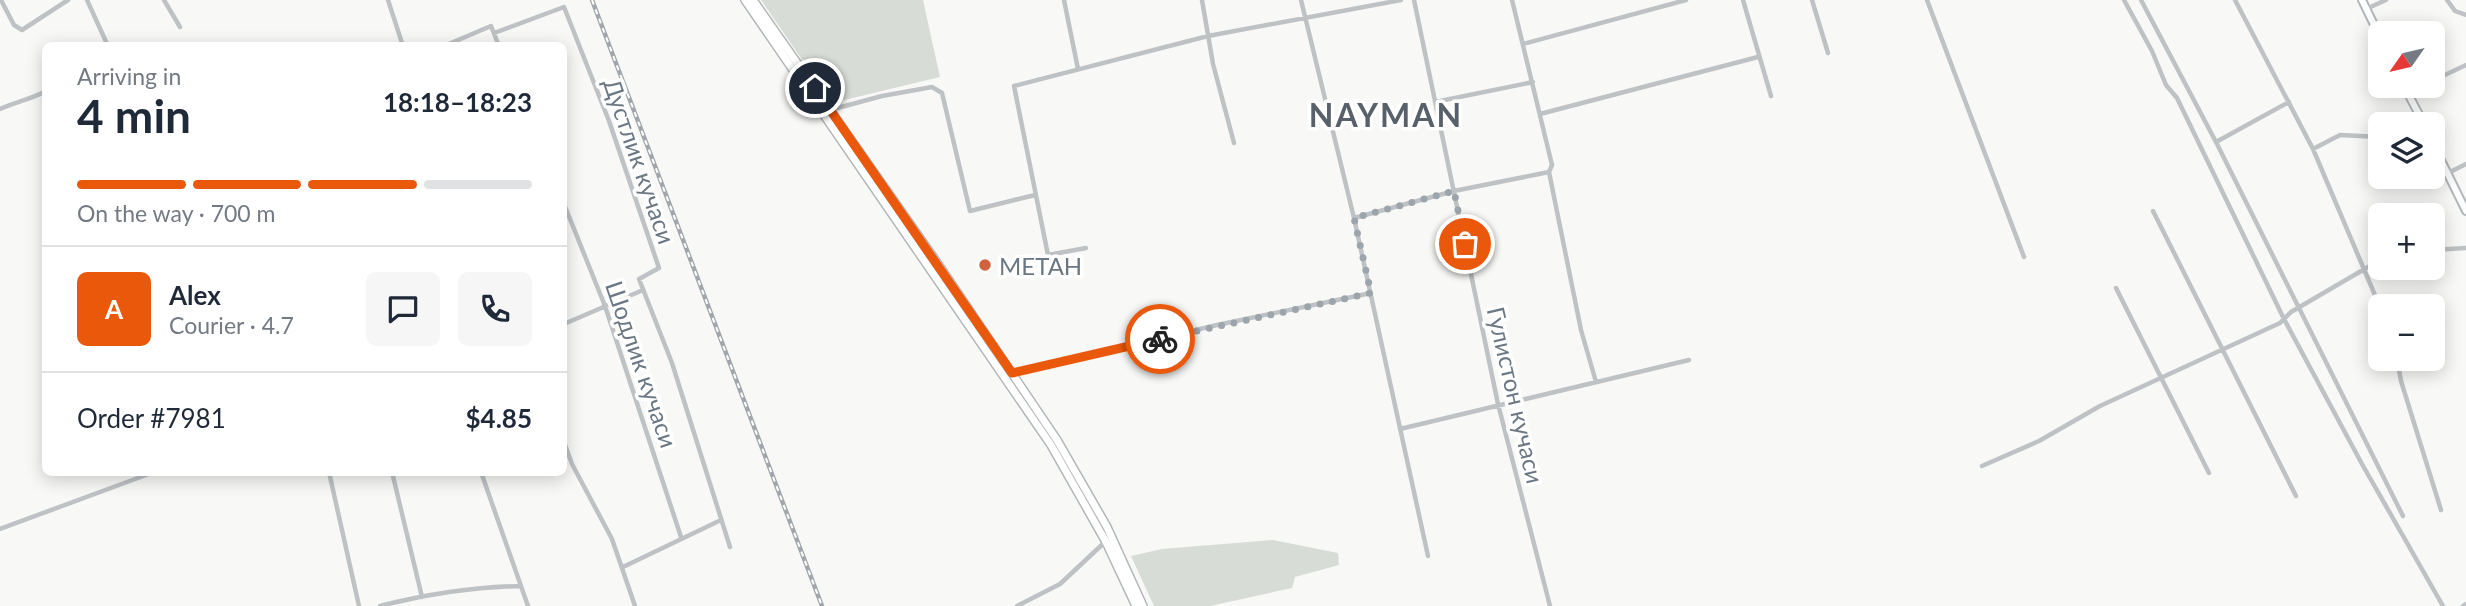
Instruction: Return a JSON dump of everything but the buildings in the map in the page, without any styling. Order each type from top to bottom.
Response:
[{"type":"main road","points":[[745,0],[1051,445],[1106,542],[1136,606]]},
{"type":"main road","points":[[753,0],[1056,440],[1107,527],[1143,606]]},
{"type":"main road","points":[[2362,0],[2372,21]]},
{"type":"main road","points":[[850,154],[857,148]]},
{"type":"main road","points":[[2445,167],[2466,211]]},
{"type":"main road","points":[[958,312],[966,307]]},
{"type":"street","points":[[1,0],[14,24],[22,30],[68,0]]},
{"type":"street","points":[[87,0],[106,42]]},
{"type":"street","points":[[164,0],[180,27]]},
{"type":"street","points":[[388,0],[402,42]]},
{"type":"street","points":[[1064,0],[1078,69]]},
{"type":"street","points":[[1202,0],[1213,64],[1234,142]]},
{"type":"street","points":[[1301,0],[1354,218],[1428,556]]},
{"type":"street","points":[[1086,248],[1048,255],[1014,86],[1208,36],[1306,20],[1401,0]]},
{"type":"street","name":"Гулистон кучаси","points":[[1414,0],[1498,404],[1550,606]]},
{"type":"street","points":[[1512,0],[1552,165],[1549,172],[1581,330],[1596,382]]},
{"type":"street","points":[[1523,44],[1686,0]]},
{"type":"street","points":[[1743,0],[1770,96]]},
{"type":"street","points":[[1812,0],[1828,53]]},
{"type":"street","points":[[1927,0],[2024,257]]},
{"type":"street","points":[[2124,0],[2152,51],[2166,85],[2177,98],[2284,319],[2443,606]]},
{"type":"street","points":[[2141,0],[2216,142],[2403,516]]},
{"type":"street","points":[[2235,0],[2313,149],[2374,294]]},
{"type":"street","points":[[2366,9],[2386,0]]},
{"type":"street","points":[[2447,0],[2455,11],[2466,15]]},
{"type":"street","name":"Дустлик кучаси","points":[[494,33],[565,7],[609,121],[659,268],[639,279],[643,289]]},
{"type":"street","points":[[453,42],[491,26],[497,42]]},
{"type":"street","points":[[1540,114],[1758,57]]},
{"type":"street","points":[[2445,75],[2466,65]]},
{"type":"street","points":[[1435,102],[1533,82]]},
{"type":"street","points":[[831,110],[882,96],[937,88],[942,93],[970,211],[1035,195]]},
{"type":"street","points":[[0,109],[42,93]]},
{"type":"street","points":[[2216,142],[2289,102]]},
{"type":"street","points":[[2313,149],[2340,135],[2368,136]]},
{"type":"street","points":[[2448,173],[2466,164]]},
{"type":"street","points":[[1354,218],[1454,191],[1549,172]]},
{"type":"street","name":"Шодлик кучаси","points":[[567,211],[605,306],[681,537]]},
{"type":"street","points":[[2153,211],[2296,496]]},
{"type":"street","points":[[2445,249],[2466,248]]},
{"type":"street","points":[[1982,466],[2039,440],[2100,406],[2280,323],[2299,307],[2368,268]]},
{"type":"street","points":[[2116,288],[2209,473]]},
{"type":"street","points":[[567,323],[643,289],[672,363],[730,547]]},
{"type":"street","points":[[1012,373],[1371,293]]},
{"type":"street","points":[[1400,429],[1689,360]]},
{"type":"street","points":[[2399,371],[2441,510]]},
{"type":"street","points":[[567,450],[612,538],[635,606]]},
{"type":"street","points":[[0,529],[143,476]]},
{"type":"street","points":[[330,476],[359,606]]},
{"type":"street","points":[[392,476],[422,597]]},
{"type":"street","points":[[482,476],[528,606]]},
{"type":"street","points":[[623,566],[721,520]]},
{"type":"street","points":[[1017,606],[1060,584],[1106,542]]},
{"type":"street","points":[[380,606],[464,589],[521,586]]},
{"type":"street","points":[[415,597],[417,606]]},
{"type":"shaded area","points":[[761,0],[923,0],[940,77],[832,103]]},
{"type":"shaded area","points":[[1273,540],[1338,553],[1339,565],[1295,577],[1292,588],[1210,606],[1154,606],[1131,556],[1162,549]]},
{"type":"railway","points":[[592,0],[822,606]]},
{"type":"way so far","points":[[1160,339],[1371,293],[1354,218],[1454,191],[1465,244]]},
{"type":"place","name":"МЕТАН","points":[[985,265]]},
{"type":"district","name":"NAYMAN","points":[[1386,114]]},
{"type":"route","points":[[815,88],[1012,373],[1160,339]]}]
